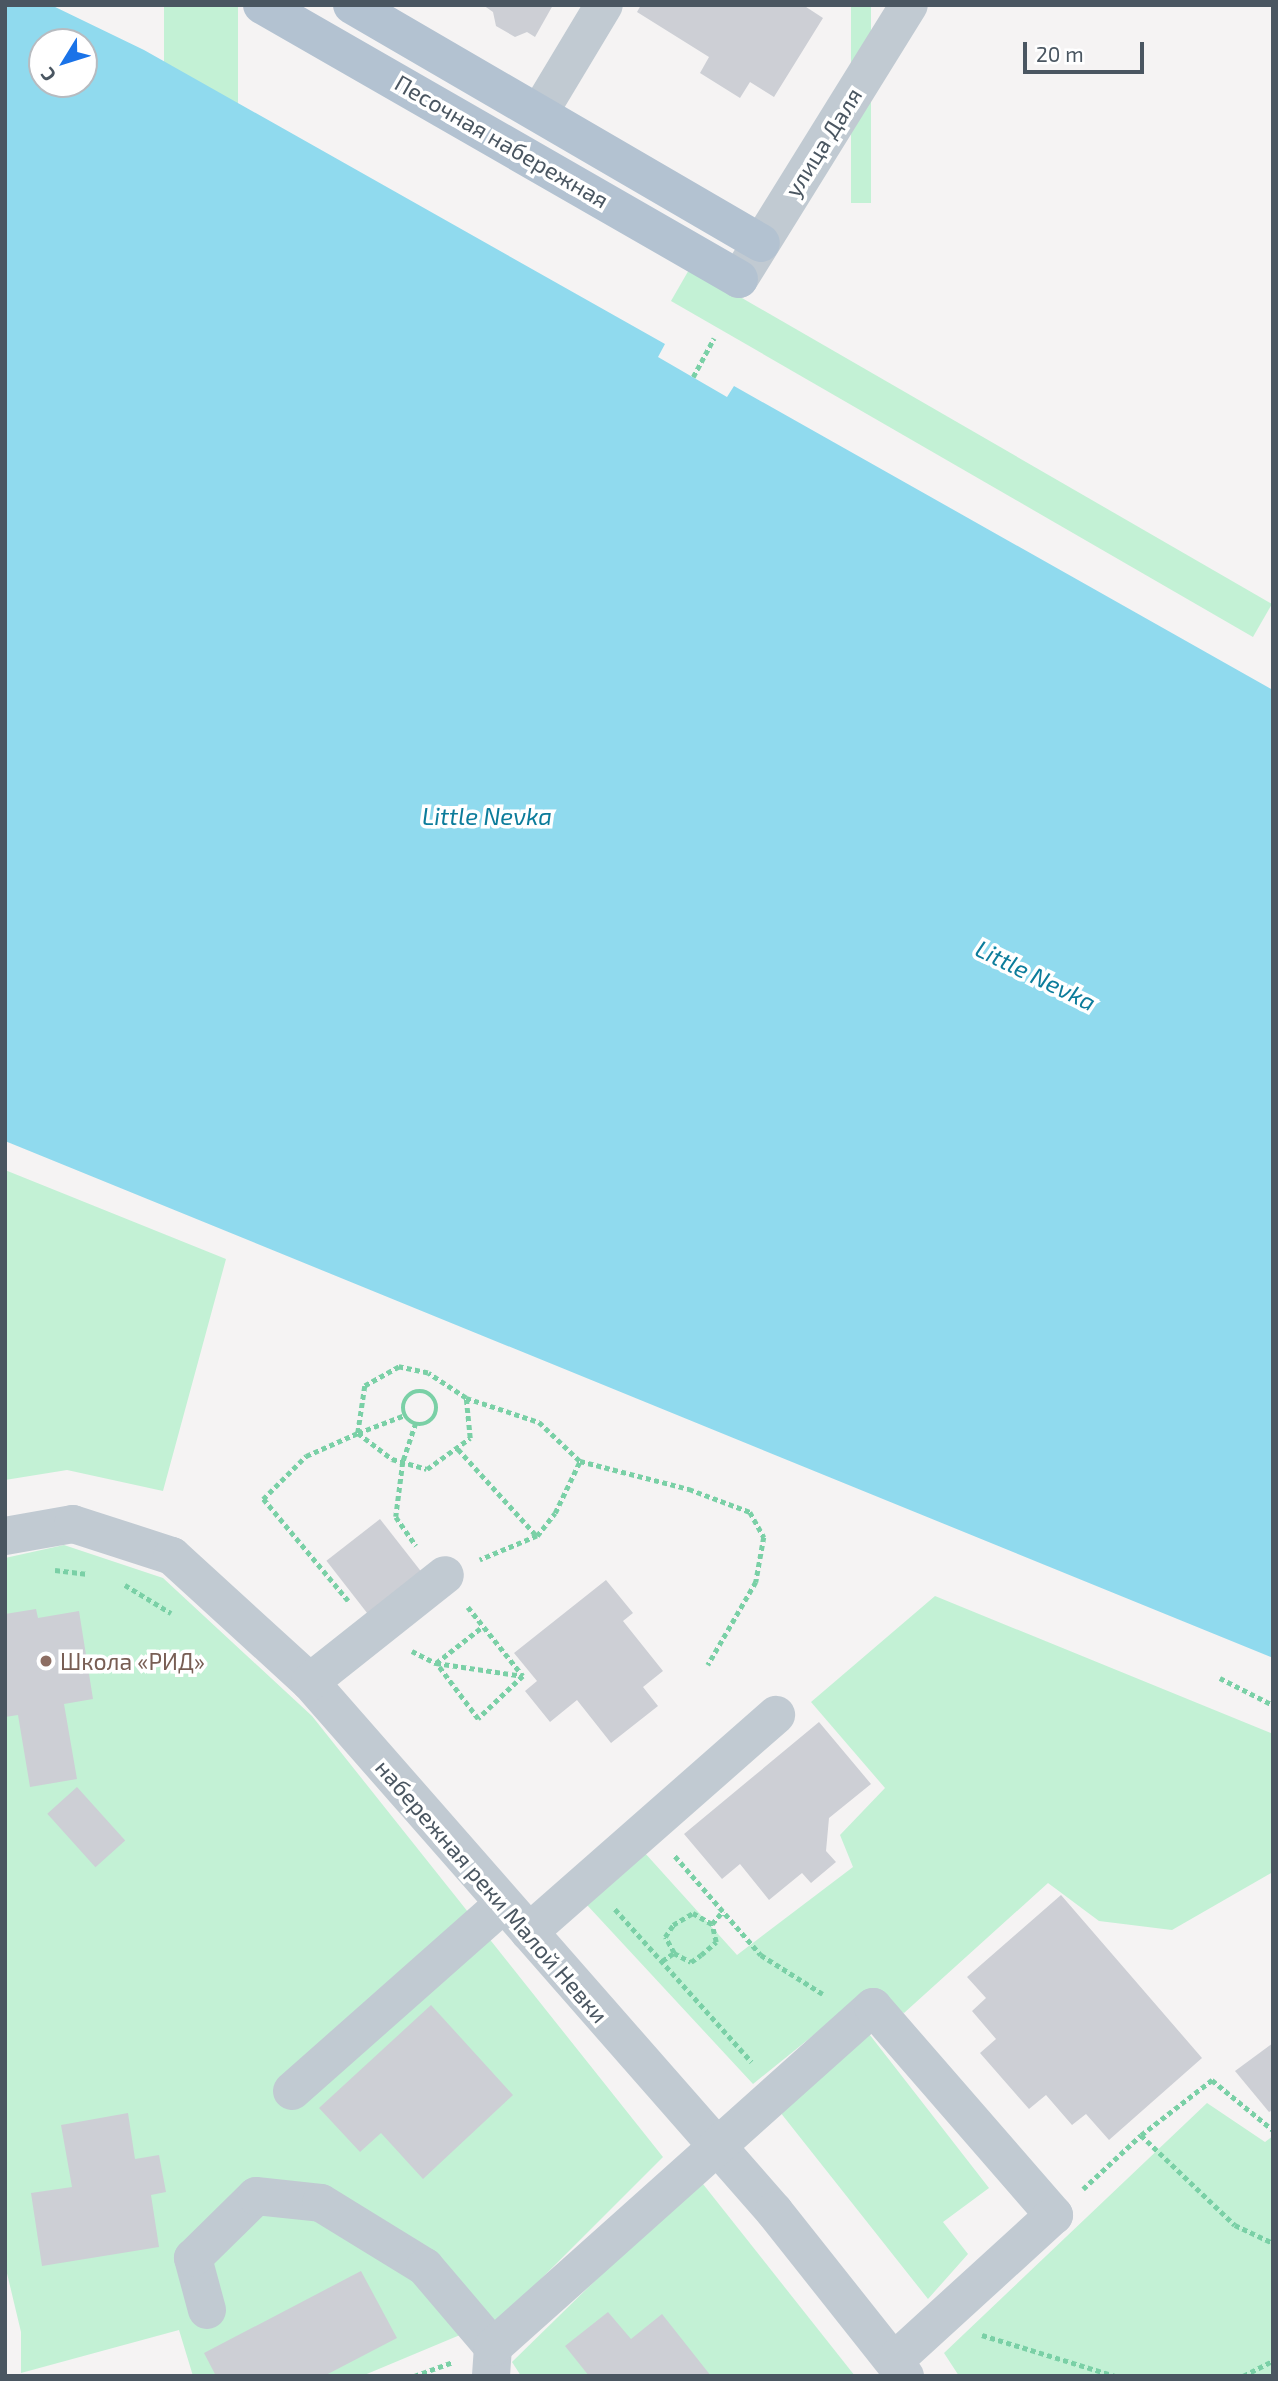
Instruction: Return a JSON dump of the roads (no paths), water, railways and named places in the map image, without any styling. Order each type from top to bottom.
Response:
[{"type":"main road","name":"Песочная набережная","points":[[262,5],[740,279]]},
{"type":"main road","name":"Песочная набережная","points":[[352,5],[394,15],[761,243]]},
{"type":"street","points":[[545,103],[604,5]]},
{"type":"street","name":"улица Даля","points":[[740,279],[909,5]]},
{"type":"street","name":"набережная реки Малой Невки","points":[[5,1536],[73,1524],[172,1556],[310,1682],[502,1905],[529,1932],[717,2146],[900,2368]]},
{"type":"street","points":[[310,1682],[371,1630],[445,1575]]},
{"type":"street","points":[[529,1932],[776,1715]]},
{"type":"street","points":[[292,2091],[502,1905]]},
{"type":"street","points":[[207,2310],[193,2258],[256,2196],[321,2203],[425,2267],[492,2361],[717,2146],[873,2007],[1054,2215],[938,2321],[900,2368]]},
{"type":"water","name":"Little Nevka","points":[[5,5],[51,5],[144,50],[665,344],[658,357],[727,397],[734,386],[1273,690],[1273,1658],[5,1141]]},
{"type":"place","name":"Школа «РИД»","points":[[46,1661]]}]
